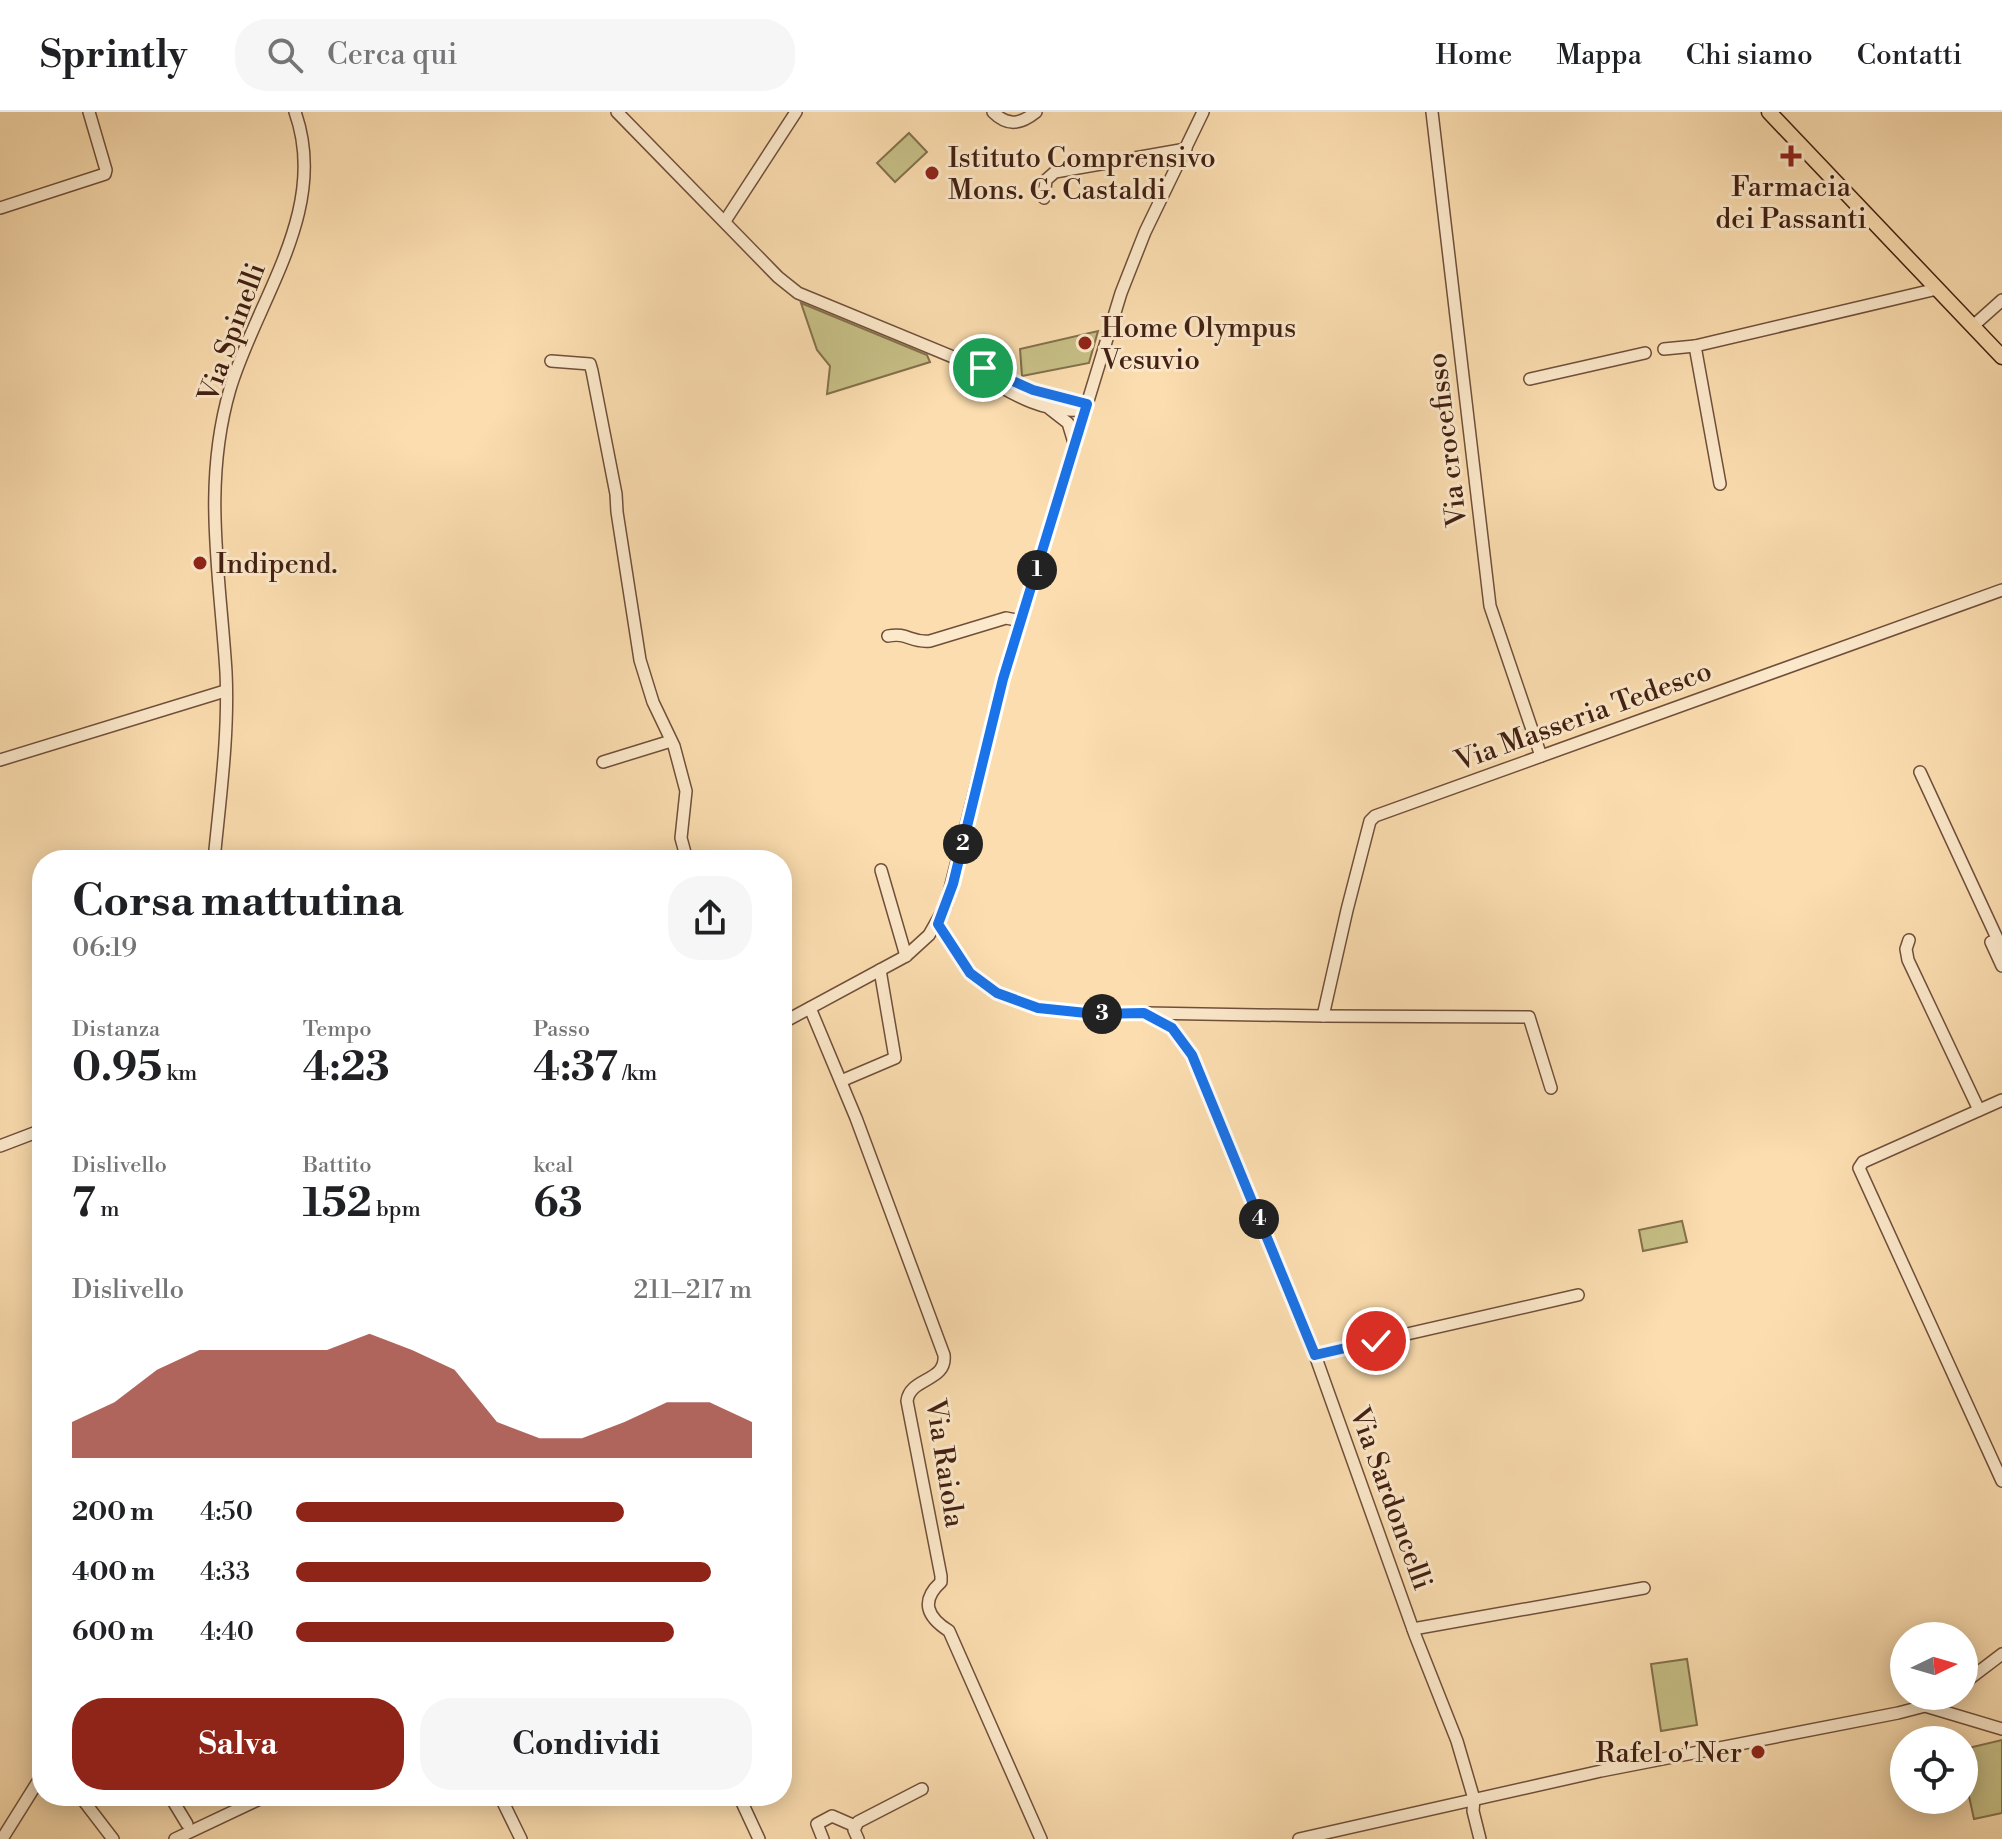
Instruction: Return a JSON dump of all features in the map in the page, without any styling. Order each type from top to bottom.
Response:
[{"type":"main road","points":[[1769,112],[2002,357]]},
{"type":"street","points":[[0,208],[105,174],[89,112]]},
{"type":"street","name":"Via Spinelli","points":[[215,850],[225,691],[213,526],[217,458],[230,389],[298,219],[305,165],[303,139],[295,112]]},
{"type":"street","points":[[617,112],[778,277],[798,293],[1033,390],[1087,406]]},
{"type":"street","points":[[725,221],[796,112]]},
{"type":"street","points":[[993,112],[1004,121],[1014,123],[1036,112]]},
{"type":"street","points":[[792,1018],[906,956],[919,947],[938,924],[953,884],[989,730],[1021,621],[1133,261],[1203,112]]},
{"type":"street","name":"Via crocefisso","points":[[1432,112],[1490,606],[1541,756]]},
{"type":"street","points":[[1044,198],[1046,180],[1055,172],[1186,149]]},
{"type":"street","points":[[1664,349],[1695,346],[1937,289]]},
{"type":"street","points":[[1973,326],[2002,300]]},
{"type":"street","points":[[1695,346],[1720,484]]},
{"type":"street","points":[[1530,379],[1645,353]]},
{"type":"street","points":[[957,360],[1017,398],[1077,411],[1087,406]]},
{"type":"street","points":[[551,361],[590,364],[592,371],[616,494],[640,660],[653,702],[671,741],[686,791],[681,838],[684,850]]},
{"type":"street","points":[[1046,406],[1068,423],[1075,446]]},
{"type":"street","name":"Via Masseria Tedesco","points":[[1323,1016],[1370,821],[1381,813],[2002,590]]},
{"type":"street","points":[[888,636],[902,634],[920,642],[930,641],[1006,618],[1021,621]]},
{"type":"street","points":[[0,760],[225,691]]},
{"type":"street","points":[[603,762],[671,741]]},
{"type":"street","points":[[1920,772],[2002,949]]},
{"type":"street","points":[[1941,833],[2002,966]]},
{"type":"street","points":[[881,870],[906,956]]},
{"type":"street","points":[[938,924],[970,973],[997,993],[1038,1008],[1096,1014],[1529,1017],[1551,1088]]},
{"type":"street","points":[[1909,940],[1906,949],[1908,960],[1979,1110]]},
{"type":"street","points":[[841,1081],[895,1058],[880,970]]},
{"type":"street","name":"Via Raiola","points":[[810,1008],[841,1081],[944,1355],[945,1363],[941,1370],[912,1387],[907,1401],[941,1576],[941,1582],[929,1594],[927,1603],[938,1625],[949,1631],[1041,1839]]},
{"type":"street","name":"Via Sardoncelli","points":[[1144,1013],[1172,1028],[1192,1055],[1315,1355],[1413,1629],[1457,1741],[1474,1799],[1473,1811],[1480,1839]]},
{"type":"street","points":[[2002,1100],[1863,1162],[1859,1168],[2002,1481]]},
{"type":"street","points":[[0,1146],[32,1134]]},
{"type":"street","points":[[1315,1355],[1578,1295]]},
{"type":"street","points":[[1413,1629],[1644,1588]]},
{"type":"street","points":[[1978,1672],[2002,1654]]},
{"type":"street","points":[[1299,1839],[1474,1799],[1906,1710]]},
{"type":"street","points":[[1938,1710],[2002,1729]]},
{"type":"street","points":[[823,1839],[817,1827],[819,1821],[832,1816],[853,1835],[875,1811],[922,1789]]},
{"type":"street","points":[[2,1839],[32,1791]]},
{"type":"street","points":[[88,1806],[113,1839]]},
{"type":"street","points":[[176,1806],[187,1824]]},
{"type":"street","points":[[175,1839],[245,1806]]},
{"type":"street","points":[[505,1806],[521,1839]]},
{"type":"street","points":[[744,1806],[759,1839]]},
{"type":"shaded area","points":[[909,133],[927,152],[895,182],[877,163]]},
{"type":"shaded area","points":[[801,303],[927,355],[930,362],[827,394],[830,366],[817,350]]},
{"type":"shaded area","points":[[1098,331],[1089,363],[1022,376],[1020,349]]},
{"type":"shaded area","points":[[1682,1221],[1687,1242],[1643,1251],[1639,1230]]},
{"type":"shaded area","points":[[1687,1659],[1697,1725],[1661,1731],[1651,1664]]},
{"type":"shaded area","points":[[2002,1740],[2002,1813],[1974,1819],[1973,1814],[1978,1814],[1978,1746]]},
{"type":"place","name":"Farmacia dei Passanti","points":[[1791,156]]},
{"type":"place","name":"Istituto Comprensivo Mons. G. Castaldi","points":[[932,173]]},
{"type":"place","name":"Home Olympus Vesuvio","points":[[1085,343]]},
{"type":"place","name":"Indipend.","points":[[200,563]]},
{"type":"place","name":"Rafel o' Ner","points":[[1758,1752]]},
{"type":"route","points":[[983,368],[1033,390],[1087,404],[1003,679],[953,884],[938,924],[970,973],[997,993],[1038,1008],[1096,1014],[1144,1013],[1172,1028],[1192,1055],[1315,1355],[1376,1341]]}]
